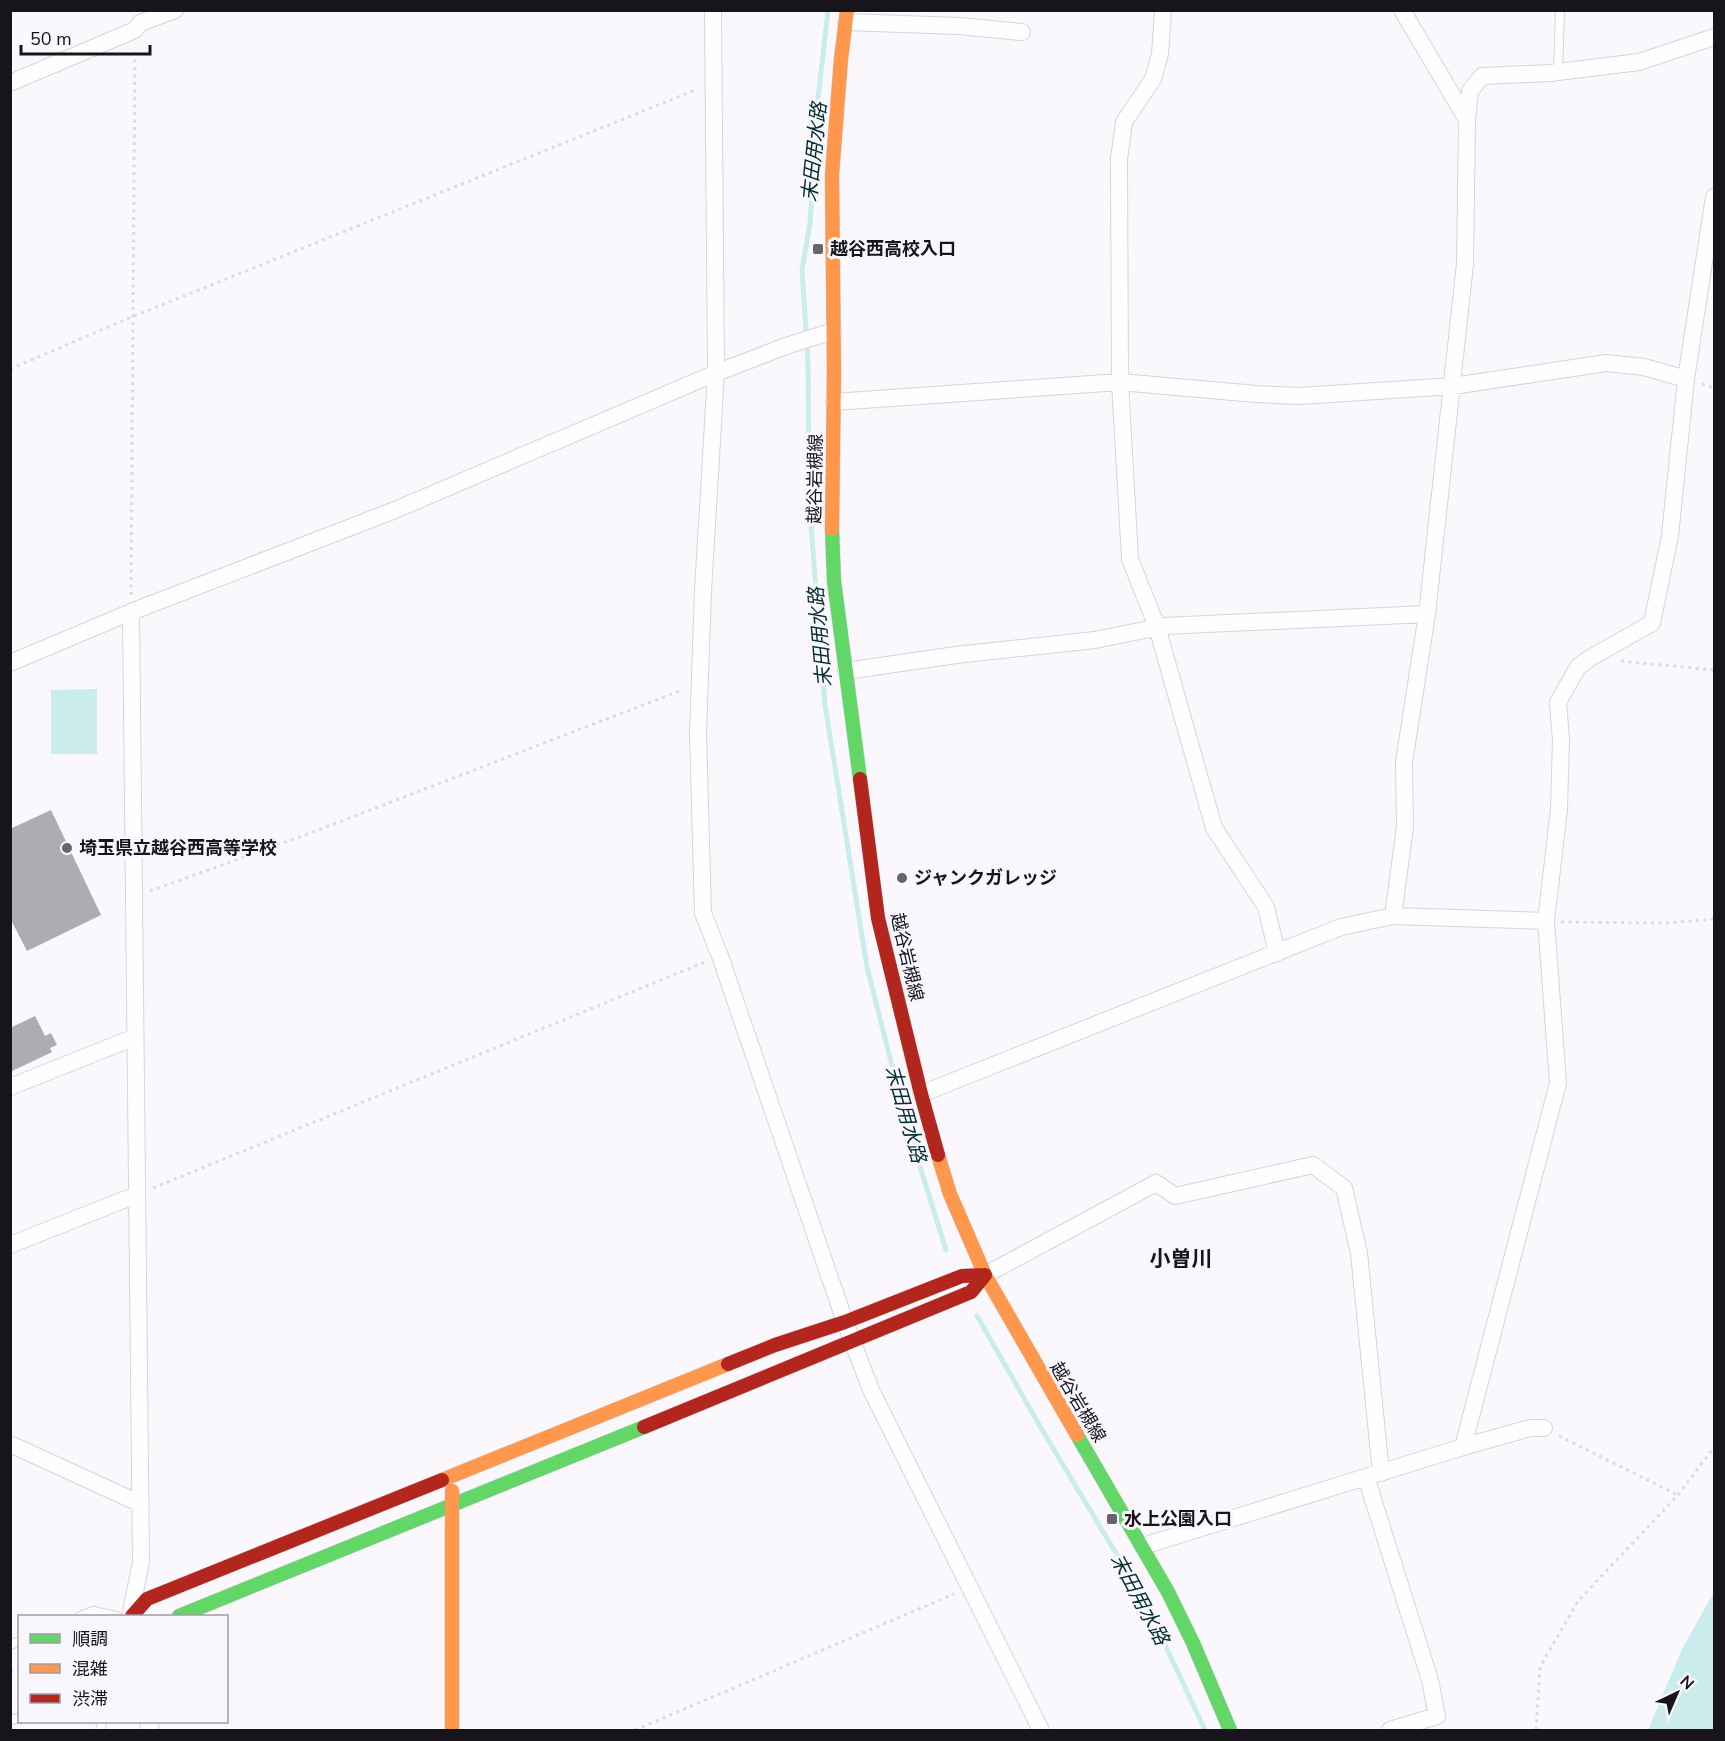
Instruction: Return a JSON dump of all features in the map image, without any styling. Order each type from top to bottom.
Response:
[{"type":"street","points":[[10,83],[135,30],[140,23],[175,10]]},
{"type":"street","points":[[713,10],[716,373],[703,591],[698,733],[703,913],[720,956],[845,1322],[871,1390],[1041,1731]]},
{"type":"street","points":[[1163,10],[1160,54],[1153,79],[1124,122],[1119,159],[1120,382],[1130,559],[1156,627],[1215,828],[1266,907],[1276,953]]},
{"type":"street","points":[[1402,10],[1467,120]]},
{"type":"street","points":[[847,16],[1022,32]]},
{"type":"street","name":"越谷岩槻線","points":[[847,16],[840,70],[832,174],[834,581],[878,918],[921,1094],[951,1194],[985,1275],[1143,1546],[1193,1643],[1230,1731]]},
{"type":"street","points":[[1393,916],[1406,827],[1404,762],[1427,614],[1465,264],[1467,120],[1470,91],[1482,76],[1558,72],[1639,62],[1714,37]]},
{"type":"street","points":[[1463,1447],[1558,1083],[1546,921],[1559,809],[1561,740],[1558,702],[1578,667],[1652,623],[1670,536],[1686,379],[1714,197]]},
{"type":"street","points":[[10,663],[131,612],[395,510],[716,373],[833,331]]},
{"type":"street","points":[[834,402],[1120,382],[1300,396],[1453,386],[1606,363],[1644,367],[1686,379]]},
{"type":"street","points":[[131,612],[141,1504],[141,1562],[131,1615]]},
{"type":"street","points":[[846,671],[956,655],[1095,640],[1156,627],[1427,614]]},
{"type":"street","points":[[921,1094],[1341,927],[1393,916],[1546,921]]},
{"type":"street","points":[[10,1087],[135,1037]]},
{"type":"street","points":[[184,1615],[971,1292],[985,1275],[1156,1183],[1175,1196],[1313,1165],[1344,1188],[1359,1253],[1374,1475],[1430,1680],[1437,1716],[1390,1731]]},
{"type":"street","points":[[10,1245],[136,1195]]},
{"type":"street","points":[[133,1615],[147,1599],[775,1344],[802,1338],[962,1276],[985,1275]]},
{"type":"street","points":[[1143,1546],[1463,1447],[1530,1428],[1544,1428]]},
{"type":"street","points":[[10,1444],[141,1504]]},
{"type":"street","points":[[452,1477],[452,1731]]},
{"type":"lane","points":[[1558,72],[1560,10]]},
{"type":"lane","points":[[84,1615],[93,1611],[108,1615]]},
{"type":"path","points":[[131,612],[135,30]]},
{"type":"path","points":[[10,369],[134,316],[713,83]]},
{"type":"path","points":[[1590,658],[1714,670]]},
{"type":"path","points":[[134,897],[301,837],[700,683]]},
{"type":"path","points":[[1546,921],[1668,923],[1714,919]]},
{"type":"path","points":[[136,1195],[720,956]]},
{"type":"path","points":[[1544,1428],[1678,1495]]},
{"type":"path","points":[[1536,1731],[1540,1668],[1578,1601],[1678,1495],[1714,1447]]},
{"type":"path","points":[[635,1731],[970,1588]]},
{"type":"water","points":[[97,689],[97,754],[51,754],[51,690]]},
{"type":"water","points":[[1714,1592],[1714,1730],[1648,1730],[1683,1647]]},
{"type":"building","points":[[51,810],[101,915],[27,951],[10,918],[10,829]]},
{"type":"building","points":[[35,1016],[45,1036],[51,1033],[57,1045],[50,1048],[52,1052],[10,1072],[10,1028]]},
{"type":"waterway","name":"末田用水路","points":[[828,10],[814,134],[816,139],[810,223],[802,270],[808,362],[809,499],[825,705],[867,967],[907,1125],[946,1250]]},
{"type":"waterway","name":"末田用水路","points":[[977,1316],[1144,1600],[1205,1730]]},
{"type":"traffic: fast","points":[[832,529],[834,581],[860,779]]},
{"type":"traffic: fast","points":[[181,1615],[644,1427]]},
{"type":"traffic: fast","points":[[1077,1435],[1168,1592],[1193,1643],[1230,1730]]},
{"type":"traffic: slow","points":[[832,529],[834,372],[832,174],[847,10]]},
{"type":"traffic: slow","points":[[938,1155],[950,1194],[985,1275],[1077,1435]]},
{"type":"traffic: slow","points":[[442,1480],[728,1364]]},
{"type":"traffic: slow","points":[[452,1491],[452,1730]]},
{"type":"traffic: jam","points":[[860,779],[878,918],[938,1155]]},
{"type":"traffic: jam","points":[[728,1364],[775,1345],[845,1322],[962,1276],[985,1275]]},
{"type":"traffic: jam","points":[[644,1427],[971,1292],[985,1275]]},
{"type":"traffic: jam","points":[[133,1615],[147,1599],[442,1480]]},
{"type":"place","name":"越谷西高校入口","points":[[818,249]]},
{"type":"place","name":"埼玉県立越谷西高等学校","points":[[67,848]]},
{"type":"place","name":"ジャンクガレッジ","points":[[902,878]]},
{"type":"place","name":"水上公園入口","points":[[1112,1519]]},
{"type":"district","name":"小曽川","points":[[1181,1259]]}]
